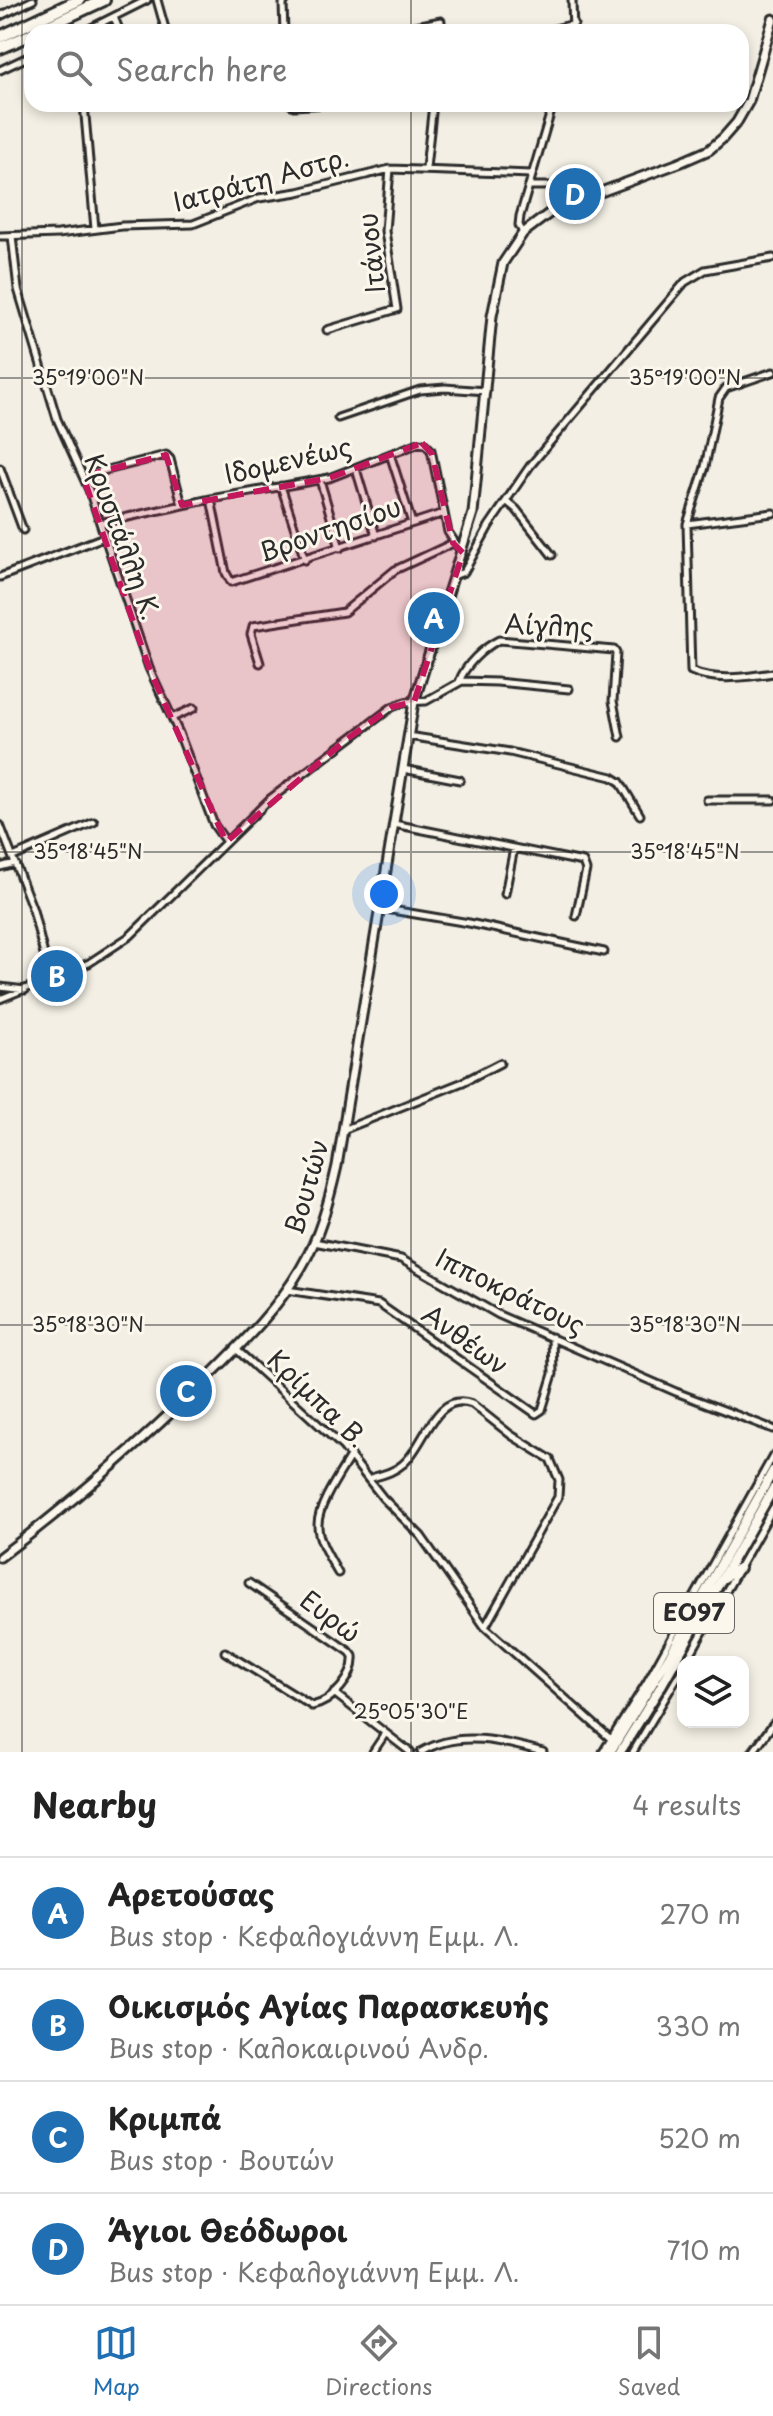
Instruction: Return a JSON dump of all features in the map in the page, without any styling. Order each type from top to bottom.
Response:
[{"type":"highway","points":[[28,24],[79,0]]},
{"type":"highway","points":[[53,24],[104,0]]},
{"type":"highway","points":[[0,37],[24,26]]},
{"type":"highway","points":[[0,48],[24,37]]},
{"type":"main road","points":[[749,101],[773,19]]},
{"type":"main road","points":[[523,233],[555,209],[709,150],[723,138],[743,112]]},
{"type":"main road","name":"Βουτών","points":[[0,1557],[105,1474],[236,1349],[287,1290],[314,1242],[327,1206],[343,1130],[414,702],[463,553],[475,499],[497,283],[507,256],[523,233]]},
{"type":"main road","name":"ΕΟ97","points":[[610,1752],[670,1655],[773,1471]]},
{"type":"main road","name":"ΕΟ97","points":[[620,1752],[773,1489]]},
{"type":"main road","points":[[721,1582],[739,1568]]},
{"type":"street","points":[[0,16],[33,0]]},
{"type":"street","points":[[100,24],[147,0]]},
{"type":"street","points":[[157,0],[164,24]]},
{"type":"street","points":[[284,24],[283,4],[286,0]]},
{"type":"street","points":[[572,0],[574,24]]},
{"type":"street","points":[[114,17],[117,24]]},
{"type":"street","points":[[0,70],[24,59]]},
{"type":"street","points":[[85,112],[95,229]]},
{"type":"street","points":[[426,168],[432,112]]},
{"type":"street","points":[[523,233],[519,221],[550,112]]},
{"type":"street","name":"Ιατράτη Αστρ.","points":[[0,236],[193,224],[259,198],[298,192],[390,169],[531,174]]},
{"type":"street","name":"Ιτάνου","points":[[327,330],[397,309],[385,231],[390,169]]},
{"type":"street","points":[[529,186],[583,186],[595,193]]},
{"type":"street","name":"Κρυστάλλη Κ.","points":[[12,236],[15,272],[25,314],[57,419],[83,476],[139,643],[210,814],[226,842]]},
{"type":"street","points":[[456,575],[464,572],[506,501],[543,450],[685,282],[705,270],[773,258]]},
{"type":"street","points":[[773,372],[730,386],[722,392],[705,467],[687,524],[691,671],[734,677],[773,673]]},
{"type":"street","points":[[338,418],[424,389],[486,391]]},
{"type":"street","name":"Ιδομενέως","points":[[100,523],[320,480],[356,469],[416,443],[427,445],[435,463],[453,543],[463,553]]},
{"type":"street","points":[[390,454],[412,523]]},
{"type":"street","points":[[83,476],[166,455],[170,459],[182,505]]},
{"type":"street","points":[[0,468],[23,530]]},
{"type":"street","points":[[356,469],[376,536]]},
{"type":"street","points":[[320,480],[340,548]]},
{"type":"street","points":[[281,486],[305,560]]},
{"type":"street","name":"Βροντησίου","points":[[211,499],[229,581],[237,582],[444,513]]},
{"type":"street","points":[[506,501],[516,509],[552,555]]},
{"type":"street","points":[[687,524],[773,513]]},
{"type":"street","points":[[0,577],[104,537]]},
{"type":"street","points":[[260,663],[251,634],[253,626],[344,612],[395,570],[453,543]]},
{"type":"street","name":"Αίγλης","points":[[459,682],[463,672],[475,659],[499,640],[614,650],[613,707],[620,737]]},
{"type":"street","points":[[0,999],[89,963],[130,936],[270,799],[392,707],[426,701],[459,682],[482,681],[569,689]]},
{"type":"street","points":[[172,718],[194,708]]},
{"type":"street","points":[[408,736],[510,752],[612,777],[620,782],[640,815]]},
{"type":"street","points":[[402,768],[460,780]]},
{"type":"street","points":[[707,800],[773,800]]},
{"type":"street","points":[[0,867],[94,822]]},
{"type":"street","points":[[393,823],[584,863],[585,876],[576,916]]},
{"type":"street","points":[[0,825],[33,910],[50,979]]},
{"type":"street","points":[[505,894],[514,848]]},
{"type":"street","points":[[379,908],[469,923],[604,952]]},
{"type":"street","points":[[0,987],[26,990]]},
{"type":"street","points":[[343,1130],[463,1082],[500,1063]]},
{"type":"street","name":"Ιπποκράτους","points":[[314,1242],[401,1259],[499,1315],[676,1392],[773,1429]]},
{"type":"street","name":"Ανθέων","points":[[287,1290],[379,1304],[536,1414],[542,1410],[554,1368],[552,1337]]},
{"type":"street","name":"Κρίμπα Β.","points":[[236,1349],[351,1455],[383,1498],[421,1536],[485,1627],[612,1740]]},
{"type":"street","name":"Κρίμπα Β.","points":[[368,1479],[403,1464],[445,1407],[456,1401],[472,1404],[552,1462],[559,1480],[558,1497],[485,1627]]},
{"type":"street","points":[[338,1573],[320,1536],[318,1523],[325,1503],[351,1455]]},
{"type":"street","points":[[603,1752],[773,1456]]},
{"type":"street","points":[[689,1656],[773,1508]]},
{"type":"street","name":"Ευρώ","points":[[249,1583],[353,1654],[353,1666],[334,1693]]},
{"type":"street","points":[[225,1652],[310,1706],[319,1704],[334,1693],[410,1752]]},
{"type":"street","points":[[633,1752],[677,1678]]},
{"type":"street","points":[[753,1752],[773,1724]]},
{"type":"street","points":[[373,1752],[385,1734]]},
{"type":"street","points":[[421,1752],[448,1741],[475,1738],[543,1752]]},
{"type":"highlighted area","points":[[422,443],[432,454],[453,543],[463,553],[414,702],[392,707],[347,739],[226,842],[149,668],[83,476],[166,455],[182,505],[329,478]]},
{"type":"waterway","points":[[746,1752],[773,1717]]},
{"type":"place","name":"Άγιοι Θεόδωροι","points":[[575,194]]},
{"type":"place","name":"Αρετούσας","points":[[434,618]]},
{"type":"place","name":"Οικισμός Αγίας Παρασκευής","points":[[57,976]]},
{"type":"place","name":"Κριμπά","points":[[186,1391]]}]
